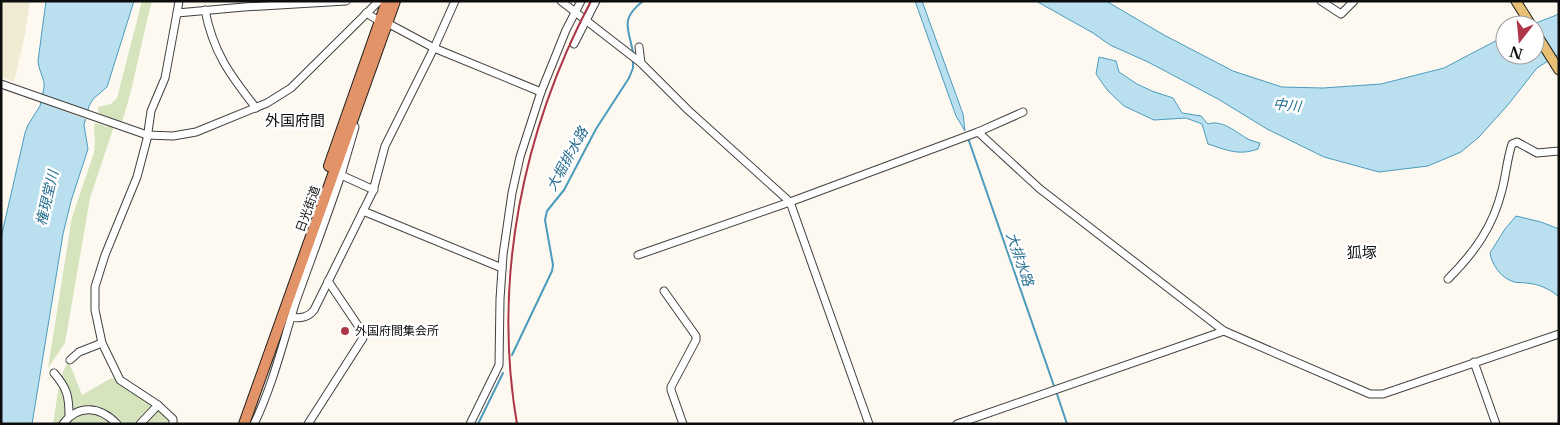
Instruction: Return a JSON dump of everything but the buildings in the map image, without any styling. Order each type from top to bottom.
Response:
[{"type":"highway","name":"日光街道","points":[[238,424],[386,1]]},
{"type":"highway","name":"日光街道","points":[[244,424],[395,1]]},
{"type":"main road","points":[[1516,1],[1525,15]]},
{"type":"main road","points":[[1545,48],[1559,70]]},
{"type":"street","points":[[173,424],[173,419],[158,405],[120,380],[102,343],[94,310],[95,287],[137,177],[151,111],[165,78],[180,1]]},
{"type":"street","points":[[178,12],[205,10],[237,4],[346,1]]},
{"type":"street","points":[[292,317],[300,318],[312,313],[374,190],[385,146],[434,48],[455,1]]},
{"type":"street","points":[[561,1],[641,63],[688,110],[790,202],[869,424]]},
{"type":"street","points":[[470,424],[500,365],[502,268],[512,193],[520,157],[541,92],[566,30],[581,1]]},
{"type":"street","points":[[574,44],[596,1]]},
{"type":"street","points":[[1321,1],[1340,14],[1354,1]]},
{"type":"street","points":[[1,84],[147,135],[173,136],[196,132],[256,108],[280,96],[298,82],[375,3]]},
{"type":"street","points":[[205,10],[215,48],[235,82],[256,108]]},
{"type":"street","points":[[366,14],[376,19]]},
{"type":"street","points":[[391,25],[434,48],[541,92]]},
{"type":"street","points":[[639,47],[641,63]]},
{"type":"street","points":[[638,255],[790,202],[959,139],[1023,112]]},
{"type":"street","points":[[254,424],[281,353],[341,175],[355,126],[352,124]]},
{"type":"street","points":[[977,132],[1056,202],[1224,331],[1373,395],[1383,394],[1559,334]]},
{"type":"street","points":[[1448,280],[1471,255],[1488,228],[1501,196],[1508,154],[1512,144],[1517,142],[1537,153],[1559,151]]},
{"type":"street","points":[[341,175],[374,190]]},
{"type":"street","points":[[363,211],[502,268]]},
{"type":"street","points":[[308,424],[363,338],[363,333],[328,281]]},
{"type":"street","points":[[664,291],[696,336],[696,340],[671,387],[683,424]]},
{"type":"street","points":[[957,424],[1224,331]]},
{"type":"street","points":[[70,360],[79,352],[102,343]]},
{"type":"street","points":[[1474,362],[1496,424]]},
{"type":"street","points":[[54,373],[61,381],[69,397],[69,415]]},
{"type":"street","points":[[140,424],[158,405]]},
{"type":"street","points":[[62,424],[69,415],[91,409],[105,414],[117,424]]},
{"type":"shaded area","points":[[1,1],[30,1],[14,82],[1,77]]},
{"type":"green space","points":[[142,1],[152,1],[131,92],[122,122],[116,120],[90,198],[65,343],[48,368],[72,217],[94,153],[95,123],[108,127],[111,118],[99,114],[98,107],[111,104],[117,98]]},
{"type":"green space","points":[[69,362],[82,395],[114,378],[154,405],[171,421],[167,424],[53,424],[60,381]]},
{"type":"water","name":"権現堂川","points":[[46,1],[134,1],[107,87],[93,99],[84,125],[88,149],[71,201],[63,234],[32,424],[1,424],[1,238],[25,133],[40,106],[44,88],[38,61]]},
{"type":"water","points":[[915,1],[922,1],[963,114],[965,131],[956,116]]},
{"type":"water","name":"中川","points":[[1036,1],[1106,1],[1164,35],[1233,71],[1282,87],[1323,88],[1381,84],[1444,68],[1495,41],[1495,65],[1542,65],[1537,68],[1479,137],[1461,152],[1428,166],[1379,172],[1324,157],[1267,129],[1218,99],[1148,62],[1110,45],[1093,33]]},
{"type":"water","points":[[1559,14],[1559,54],[1545,63],[1545,20]]},
{"type":"water","points":[[1099,57],[1116,61],[1119,72],[1137,84],[1173,98],[1182,113],[1201,116],[1208,124],[1219,123],[1229,127],[1248,139],[1260,143],[1258,149],[1238,152],[1208,144],[1202,124],[1186,118],[1154,120],[1124,106],[1108,91],[1096,74]]},
{"type":"water","points":[[1516,216],[1559,229],[1559,297],[1540,286],[1509,280],[1495,266],[1490,253],[1505,229]]},
{"type":"pier","points":[[40,94],[90,111],[88,120],[39,102]]},
{"type":"waterway","name":"大堀排水路","points":[[633,53],[628,31],[628,19],[643,1]]},
{"type":"waterway","name":"大堀排水路","points":[[512,355],[552,271],[553,265],[545,220],[547,211],[564,190],[596,129],[629,78],[633,68],[633,61]]},
{"type":"waterway","name":"大排水路","points":[[968,138],[1054,386]]},
{"type":"waterway","name":"大堀排水路","points":[[478,424],[503,373]]},
{"type":"waterway","name":"大排水路","points":[[1056,391],[1067,424]]},
{"type":"railway","points":[[517,424],[510,369],[508,315],[511,260],[519,206],[531,153],[547,101],[567,50],[591,1]]},
{"type":"place","name":"外国府間集会所","points":[[345,331]]},
{"type":"district","name":"外国府間","points":[[295,121]]},
{"type":"district","name":"狐塚","points":[[1362,253]]}]
